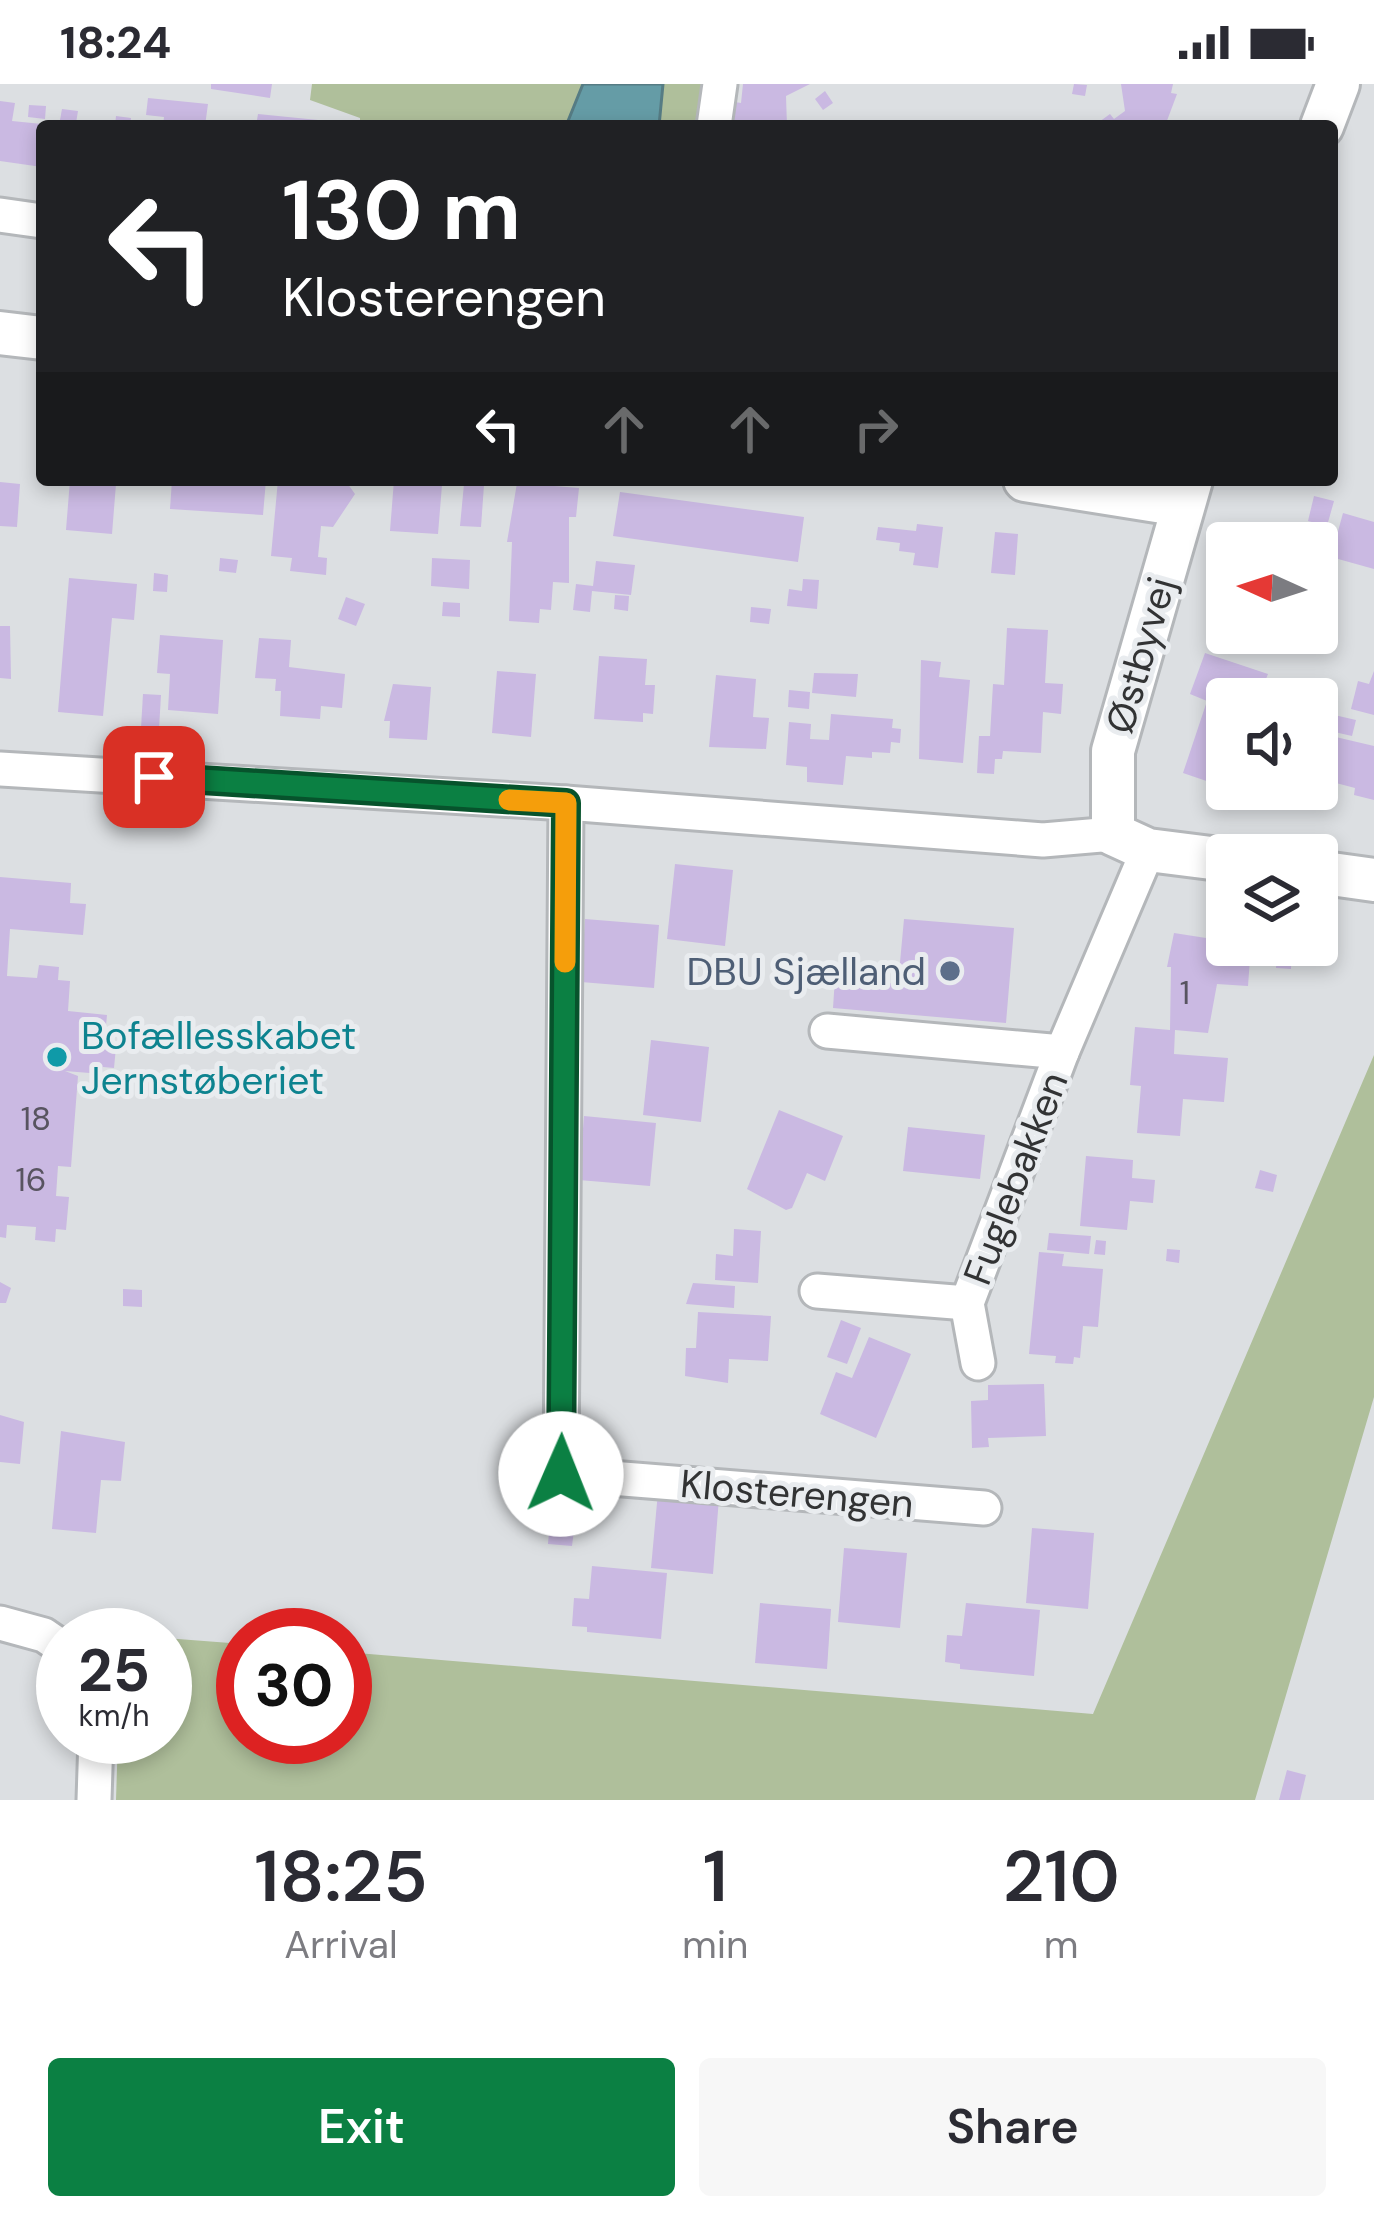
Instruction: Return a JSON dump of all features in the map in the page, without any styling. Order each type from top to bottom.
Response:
[{"type":"street","points":[[715,120],[720,84]]},
{"type":"street","points":[[1324,120],[1338,84]]},
{"type":"street","points":[[0,215],[36,220]]},
{"type":"street","points":[[0,332],[36,337]]},
{"type":"street","points":[[1100,486],[1187,493]]},
{"type":"street","name":"Østbyvej","points":[[1130,842],[1111,760],[1187,493]]},
{"type":"street","points":[[0,769],[566,803],[1043,840],[1130,842],[1206,856]]},
{"type":"street","name":"Klosterengen","points":[[566,803],[561,1474],[984,1508]]},
{"type":"street","name":"Fuglebakken","points":[[978,1363],[968,1303],[1062,1052],[1130,842]]},
{"type":"street","points":[[1338,875],[1374,880]]},
{"type":"street","name":"Fuglebakken","points":[[826,1030],[1062,1052]]},
{"type":"street","name":"Fuglebakken","points":[[817,1291],[968,1303]]},
{"type":"street","points":[[0,1623],[36,1633]]},
{"type":"street","points":[[94,1800],[95,1764]]},
{"type":"green space","points":[[312,84],[702,84],[697,120],[360,120],[310,100]]},
{"type":"green space","points":[[1374,1055],[1374,1397],[1255,1800],[116,1800],[117,1764],[192,1764],[192,1640],[216,1642],[216,1764],[372,1764],[372,1654],[1093,1714]]},
{"type":"water","points":[[583,84],[663,84],[660,120],[568,120]]},
{"type":"building","points":[[211,84],[272,84],[270,98],[211,89]]},
{"type":"building","points":[[743,84],[810,84],[786,96],[787,120],[733,120],[735,102],[741,103]]},
{"type":"building","points":[[1074,84],[1087,85],[1085,96],[1072,94]]},
{"type":"building","points":[[1121,84],[1173,84],[1171,93],[1177,94],[1167,120],[1102,120],[1125,111]]},
{"type":"building","points":[[825,91],[833,103],[823,110],[815,99]]},
{"type":"building","points":[[148,98],[208,104],[206,120],[146,115]]},
{"type":"building","points":[[0,101],[15,103],[12,121],[36,123],[36,166],[0,161]]},
{"type":"building","points":[[29,105],[46,106],[45,119],[28,117]]},
{"type":"building","points":[[62,109],[78,111],[76,120],[60,120]]},
{"type":"building","points":[[258,114],[318,120],[257,120]]},
{"type":"building","points":[[0,482],[20,484],[17,527],[0,526]]},
{"type":"building","points":[[70,486],[116,486],[112,534],[66,530]]},
{"type":"building","points":[[172,486],[265,486],[263,515],[170,509]]},
{"type":"building","points":[[277,486],[349,486],[355,494],[333,527],[321,526],[318,557],[327,558],[326,575],[290,571],[292,558],[271,556]]},
{"type":"building","points":[[394,486],[442,486],[438,534],[390,531]]},
{"type":"building","points":[[464,486],[484,486],[481,527],[460,526]]},
{"type":"building","points":[[516,486],[579,488],[576,517],[569,517],[569,583],[553,582],[551,610],[540,609],[539,623],[509,621],[512,542],[507,542]]},
{"type":"building","points":[[620,492],[804,517],[798,562],[613,536]]},
{"type":"building","points":[[1314,496],[1334,501],[1328,522],[1308,521]]},
{"type":"building","points":[[1343,513],[1374,522],[1374,569],[1338,559]]},
{"type":"building","points":[[917,524],[943,527],[938,568],[913,565],[915,553],[899,551],[900,543],[876,540],[878,527],[916,531]]},
{"type":"building","points":[[995,532],[1018,534],[1015,575],[991,573]]},
{"type":"building","points":[[220,558],[238,560],[236,573],[219,571]]},
{"type":"building","points":[[432,558],[470,560],[469,589],[431,586]]},
{"type":"building","points":[[596,561],[635,565],[631,595],[592,591],[590,612],[573,610],[576,584],[593,586]]},
{"type":"building","points":[[154,573],[168,575],[167,592],[153,591]]},
{"type":"building","points":[[69,578],[137,584],[134,620],[112,618],[103,716],[58,712]]},
{"type":"building","points":[[803,579],[819,580],[817,609],[787,606],[789,589],[802,591]]},
{"type":"building","points":[[615,595],[629,596],[628,611],[614,609]]},
{"type":"building","points":[[346,597],[365,604],[356,626],[338,619]]},
{"type":"building","points":[[443,602],[460,603],[460,617],[442,616]]},
{"type":"building","points":[[751,607],[771,609],[769,624],[750,622]]},
{"type":"building","points":[[0,626],[10,626],[11,679],[0,678]]},
{"type":"building","points":[[1007,628],[1048,630],[1045,683],[1063,684],[1061,714],[1043,712],[1041,753],[1003,751],[1002,759],[995,759],[994,774],[977,773],[979,736],[990,736],[993,684],[1004,685]]},
{"type":"building","points":[[160,635],[223,640],[218,714],[168,710],[170,674],[157,673]]},
{"type":"building","points":[[259,638],[291,640],[289,667],[345,674],[342,708],[321,706],[320,719],[280,716],[281,691],[275,691],[276,679],[255,678]]},
{"type":"building","points":[[1205,653],[1268,674],[1266,678],[1206,678],[1206,701],[1190,694]]},
{"type":"building","points":[[599,656],[647,659],[645,685],[655,685],[653,714],[643,713],[643,722],[594,719]]},
{"type":"building","points":[[921,660],[941,662],[939,677],[970,680],[963,763],[919,759]]},
{"type":"building","points":[[497,671],[536,674],[531,737],[492,733]]},
{"type":"building","points":[[1374,671],[1374,715],[1351,709],[1358,681],[1369,684]]},
{"type":"building","points":[[814,673],[858,674],[856,697],[812,693]]},
{"type":"building","points":[[716,675],[756,679],[753,717],[769,718],[766,749],[709,747]]},
{"type":"building","points":[[393,684],[431,687],[427,740],[389,738],[390,721],[384,721]]},
{"type":"building","points":[[789,690],[810,692],[809,709],[788,707]]},
{"type":"building","points":[[143,694],[161,695],[159,729],[141,728]]},
{"type":"building","points":[[1206,704],[1206,781],[1183,773]]},
{"type":"building","points":[[831,714],[893,719],[892,728],[901,729],[900,743],[891,742],[890,753],[872,752],[872,758],[846,756],[843,785],[807,782],[807,767],[786,765],[789,722],[811,724],[810,739],[829,740]]},
{"type":"building","points":[[1338,716],[1356,720],[1352,736],[1338,733]]},
{"type":"building","points":[[1338,738],[1374,746],[1374,800],[1354,795],[1355,788],[1338,784]]},
{"type":"building","points":[[675,864],[733,870],[725,946],[667,939]]},
{"type":"building","name":"Bofællesskabet Jernstøberiet","points":[[0,877],[71,883],[70,903],[86,904],[83,935],[10,929],[7,976],[37,978],[39,965],[59,967],[58,980],[70,981],[68,1011],[107,1015],[104,1046],[116,1047],[114,1068],[103,1067],[102,1074],[65,1071],[78,1076],[71,1167],[58,1166],[56,1196],[69,1197],[66,1230],[56,1229],[55,1242],[35,1240],[36,1227],[7,1225],[6,1238],[0,1237]]},
{"type":"building","points":[[585,919],[659,925],[654,988],[581,982]]},
{"type":"building","points":[[904,919],[1014,928],[1006,1023],[833,1008],[835,978],[898,984]]},
{"type":"building","points":[[1174,933],[1206,938],[1206,966],[1249,966],[1248,986],[1217,984],[1208,1033],[1175,1030],[1174,1054],[1228,1058],[1224,1102],[1183,1099],[1180,1136],[1137,1133],[1141,1086],[1130,1085],[1135,1027],[1170,1030],[1171,967],[1167,967]]},
{"type":"building","points":[[651,1040],[709,1047],[701,1122],[643,1115]]},
{"type":"building","points":[[779,1110],[843,1136],[825,1181],[807,1173],[792,1208],[786,1210],[747,1189]]},
{"type":"building","points":[[584,1116],[656,1123],[650,1186],[579,1180]]},
{"type":"building","points":[[908,1127],[985,1135],[980,1179],[903,1171]]},
{"type":"building","points":[[1086,1156],[1133,1160],[1132,1178],[1155,1180],[1153,1203],[1130,1201],[1127,1230],[1080,1226]]},
{"type":"building","points":[[1260,1170],[1277,1175],[1273,1192],[1255,1188]]},
{"type":"building","points":[[734,1229],[761,1231],[758,1283],[715,1280],[716,1254],[733,1256]]},
{"type":"building","points":[[1049,1233],[1091,1236],[1089,1254],[1047,1250]]},
{"type":"building","points":[[1096,1240],[1106,1241],[1105,1255],[1094,1254]]},
{"type":"building","points":[[1167,1249],[1180,1250],[1179,1263],[1166,1261]]},
{"type":"building","points":[[1039,1252],[1064,1254],[1062,1266],[1103,1269],[1098,1327],[1083,1326],[1080,1358],[1074,1357],[1073,1364],[1055,1363],[1056,1356],[1029,1354]]},
{"type":"building","points":[[0,1282],[11,1288],[6,1303],[0,1303]]},
{"type":"building","points":[[693,1283],[735,1286],[734,1308],[686,1304]]},
{"type":"building","points":[[123,1289],[142,1290],[142,1307],[123,1306]]},
{"type":"building","points":[[698,1312],[771,1316],[768,1361],[729,1359],[728,1383],[685,1376],[686,1348],[696,1348]]},
{"type":"building","points":[[841,1320],[861,1328],[847,1364],[827,1357]]},
{"type":"building","points":[[869,1337],[911,1354],[876,1438],[820,1414],[836,1372],[852,1378]]},
{"type":"building","points":[[1044,1384],[1046,1436],[988,1438],[989,1447],[972,1448],[971,1401],[988,1400],[988,1385]]},
{"type":"building","points":[[0,1415],[24,1422],[20,1464],[0,1462]]},
{"type":"building","points":[[61,1431],[125,1442],[121,1481],[101,1480],[96,1533],[52,1529]]},
{"type":"building","points":[[658,1492],[719,1498],[713,1574],[651,1568]]},
{"type":"building","points":[[550,1521],[575,1523],[572,1546],[548,1544]]},
{"type":"building","points":[[1032,1528],[1094,1533],[1088,1609],[1026,1603]]},
{"type":"building","points":[[844,1548],[907,1553],[900,1628],[838,1622]]},
{"type":"building","points":[[592,1566],[667,1573],[661,1639],[587,1632],[587,1627],[572,1626],[574,1598],[589,1599]]},
{"type":"building","points":[[760,1603],[831,1609],[827,1669],[755,1663]]},
{"type":"building","points":[[966,1603],[1040,1610],[1034,1676],[960,1669],[960,1664],[945,1662],[947,1635],[962,1636]]},
{"type":"building","points":[[1287,1770],[1306,1775],[1300,1800],[1279,1800]]},
{"type":"slow traffic","points":[[509,800],[566,803],[565,962]]},
{"type":"place","name":"DBU Sjælland","points":[[950,971]]},
{"type":"place","name":"Bofællesskabet Jernstøberiet","points":[[57,1057]]},
{"type":"route","points":[[154,777],[566,803],[561,1474]]}]
